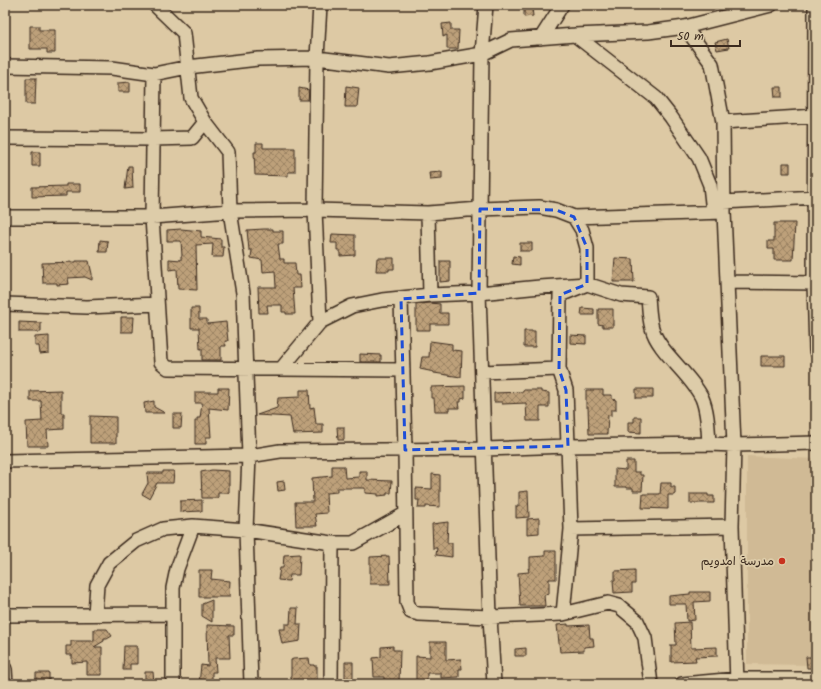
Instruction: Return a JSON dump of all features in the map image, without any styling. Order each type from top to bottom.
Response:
[{"type":"street","points":[[155,5],[184,33],[191,98],[205,122],[228,152],[230,211],[243,293],[249,456],[246,530],[251,684]]},
{"type":"street","points":[[320,5],[317,58],[315,210],[320,322]]},
{"type":"street","points":[[486,5],[482,54],[479,293],[490,617],[494,684]]},
{"type":"street","points":[[541,38],[562,5]]},
{"type":"street","points":[[5,66],[112,68],[154,74],[188,67],[258,59],[317,58],[389,67],[430,63],[482,54],[511,40],[575,35],[648,32],[685,27],[771,5]]},
{"type":"street","points":[[815,5],[814,283],[816,352]]},
{"type":"street","points":[[685,27],[712,64],[723,122],[720,209],[727,282],[734,445],[732,526],[737,682]]},
{"type":"street","points":[[575,35],[656,98],[671,116],[699,158],[720,209]]},
{"type":"street","points":[[154,74],[152,216],[161,362],[164,366],[168,368],[402,370]]},
{"type":"street","points":[[723,122],[815,116]]},
{"type":"street","points":[[5,138],[192,138],[205,122]]},
{"type":"street","points":[[5,217],[152,216],[230,211],[315,210],[428,213],[539,207],[556,210],[574,217],[720,209],[815,197]]},
{"type":"street","points":[[428,213],[430,295]]},
{"type":"street","points":[[574,217],[582,230],[587,248],[587,284]]},
{"type":"street","points":[[727,282],[814,283]]},
{"type":"street","points":[[563,614],[570,529],[566,390],[559,369],[560,296],[587,284]]},
{"type":"street","points":[[282,368],[320,322],[352,306],[382,300],[430,295],[479,293],[540,286],[587,284],[621,295],[648,297],[652,329],[661,345],[694,384],[702,398],[706,410],[709,444]]},
{"type":"street","points":[[401,299],[407,602],[411,612],[419,614],[490,617],[563,614],[608,603],[619,606],[637,621],[645,638],[651,684]]},
{"type":"street","points":[[5,304],[88,306],[157,304]]},
{"type":"street","points":[[482,372],[559,369]]},
{"type":"street","points":[[5,461],[249,456],[280,451],[816,443]]},
{"type":"street","points":[[95,614],[96,585],[109,563],[136,542],[163,529],[193,526],[246,530],[332,543],[353,543],[406,514]]},
{"type":"street","points":[[173,684],[173,588],[193,526]]},
{"type":"street","points":[[570,529],[732,526]]},
{"type":"street","points":[[331,684],[332,543]]},
{"type":"street","points":[[5,615],[173,614]]},
{"type":"street","points":[[5,669],[6,684]]},
{"type":"street","points":[[682,684],[816,679]]},
{"type":"highlighted area","points":[[480,209],[556,210],[574,217],[587,248],[587,284],[560,295],[559,369],[566,390],[568,446],[405,450],[401,299],[479,293]]},
{"type":"shaded area","name":"مدرسة امدويم","points":[[747,456],[816,459],[816,665],[747,664]]},
{"type":"building","points":[[532,8],[533,16],[524,17],[524,9]]},
{"type":"building","points":[[451,23],[451,30],[459,30],[458,49],[447,49],[447,35],[443,37],[442,24]]},
{"type":"building","points":[[30,26],[39,26],[39,30],[55,30],[55,53],[47,53],[47,49],[30,49]]},
{"type":"building","points":[[727,39],[729,48],[717,50],[715,42]]},
{"type":"building","points":[[26,78],[36,78],[35,104],[26,104]]},
{"type":"building","points":[[130,82],[130,92],[118,92],[118,83]]},
{"type":"building","points":[[346,86],[359,88],[357,107],[345,107]]},
{"type":"building","points":[[774,87],[782,87],[782,97],[775,97]]},
{"type":"building","points":[[299,88],[309,90],[308,100],[299,100]]},
{"type":"building","points":[[256,143],[263,143],[263,148],[295,148],[295,172],[288,172],[288,176],[255,175],[254,152],[256,152]]},
{"type":"building","points":[[32,152],[40,152],[40,166],[32,166]]},
{"type":"building","points":[[783,163],[790,163],[790,173],[783,173]]},
{"type":"building","points":[[128,166],[132,166],[133,188],[125,189]]},
{"type":"building","points":[[442,172],[442,179],[430,180],[429,173]]},
{"type":"building","points":[[66,184],[80,184],[80,192],[66,192],[66,196],[32,197],[32,187],[66,186]]},
{"type":"building","points":[[774,223],[795,223],[793,260],[774,260],[774,249],[768,249],[768,241],[774,241]]},
{"type":"building","points":[[181,229],[201,231],[201,237],[221,239],[221,247],[224,247],[223,257],[212,257],[213,244],[196,245],[197,290],[178,289],[177,269],[169,270],[169,259],[181,260],[182,256],[181,241],[167,241],[167,230]]},
{"type":"building","points":[[264,229],[283,231],[283,244],[278,244],[280,259],[284,259],[284,263],[295,263],[296,275],[300,275],[301,288],[293,288],[295,314],[286,314],[286,312],[282,312],[282,305],[267,305],[268,313],[259,313],[258,287],[276,287],[275,271],[263,272],[262,260],[251,258],[252,250],[249,250],[247,230]]},
{"type":"building","points":[[332,234],[355,235],[355,255],[340,256],[340,250],[337,250],[337,243],[331,243]]},
{"type":"building","points":[[100,240],[108,241],[107,252],[99,252]]},
{"type":"building","points":[[520,243],[532,243],[532,251],[520,251]]},
{"type":"building","points":[[513,256],[520,257],[520,265],[512,264]]},
{"type":"building","points":[[377,258],[394,258],[394,269],[389,269],[389,271],[376,271]]},
{"type":"building","points":[[615,258],[633,259],[634,282],[613,282]]},
{"type":"building","points":[[89,261],[92,280],[85,277],[68,278],[69,284],[57,285],[57,283],[43,283],[42,263]]},
{"type":"building","points":[[440,261],[450,261],[450,281],[440,282]]},
{"type":"building","points":[[416,304],[440,304],[440,313],[448,313],[448,324],[430,324],[430,330],[416,330]]},
{"type":"building","points":[[191,308],[199,308],[199,319],[207,319],[207,324],[226,322],[228,341],[225,341],[226,346],[221,346],[221,360],[202,360],[199,328],[191,328]]},
{"type":"building","points":[[582,308],[594,309],[594,315],[581,315]]},
{"type":"building","points":[[598,309],[613,309],[613,327],[603,327],[603,325],[598,324]]},
{"type":"building","points":[[121,317],[134,317],[133,332],[121,332]]},
{"type":"building","points":[[19,322],[41,323],[41,332],[19,332]]},
{"type":"building","points":[[524,331],[535,331],[535,347],[524,347]]},
{"type":"building","points":[[570,335],[586,336],[586,344],[570,343]]},
{"type":"building","points":[[49,336],[49,353],[40,354],[39,346],[35,346],[35,337]]},
{"type":"building","points":[[430,341],[452,344],[452,350],[462,351],[461,377],[434,373],[420,369],[422,357],[429,357]]},
{"type":"building","points":[[360,354],[381,355],[381,362],[360,362]]},
{"type":"building","points":[[761,356],[785,356],[785,366],[761,366]]},
{"type":"building","points":[[465,386],[465,398],[461,399],[461,402],[458,402],[459,408],[449,408],[449,411],[435,411],[434,398],[431,398],[431,387]]},
{"type":"building","points":[[218,388],[229,388],[228,410],[209,408],[211,437],[206,437],[206,444],[195,444],[195,421],[197,421],[197,418],[200,418],[202,403],[195,403],[195,392],[218,392]]},
{"type":"building","points":[[636,389],[653,389],[653,398],[636,398]]},
{"type":"building","points":[[61,390],[61,413],[64,413],[64,429],[47,430],[48,446],[27,446],[26,422],[42,421],[41,401],[30,401],[30,391]]},
{"type":"building","points":[[300,390],[309,390],[310,408],[314,407],[316,424],[323,424],[323,433],[293,434],[290,417],[257,415],[277,408],[278,398],[300,397]]},
{"type":"building","points":[[523,390],[541,390],[541,392],[549,393],[549,407],[540,407],[540,421],[527,421],[526,403],[502,404],[502,402],[494,402],[494,393],[523,392]]},
{"type":"building","points":[[586,390],[603,390],[603,395],[612,395],[612,399],[616,400],[616,410],[611,410],[611,416],[608,415],[607,434],[589,434]]},
{"type":"building","points":[[154,401],[154,407],[165,413],[145,413],[144,403]]},
{"type":"building","points":[[173,414],[182,414],[181,428],[173,428]]},
{"type":"building","points":[[90,416],[116,417],[116,443],[90,443]]},
{"type":"building","points":[[634,417],[641,417],[641,433],[628,432],[628,422],[634,422]]},
{"type":"building","points":[[337,427],[344,427],[344,440],[338,440]]},
{"type":"building","points":[[626,461],[634,461],[634,472],[640,472],[640,475],[643,475],[642,491],[633,491],[633,488],[627,487],[615,487],[615,469],[626,470]]},
{"type":"building","points":[[332,466],[344,466],[345,478],[359,477],[359,471],[367,471],[367,480],[392,481],[391,493],[378,496],[378,494],[365,493],[365,488],[337,488],[337,492],[326,493],[327,513],[315,514],[317,526],[296,526],[295,502],[313,502],[312,478],[332,476]]},
{"type":"building","points":[[212,470],[229,471],[229,493],[218,493],[218,498],[202,498],[201,472]]},
{"type":"building","points":[[163,471],[174,471],[173,483],[157,483],[149,498],[142,494],[148,483],[147,473],[163,473]]},
{"type":"building","points":[[432,474],[440,475],[440,507],[426,506],[426,508],[418,508],[419,500],[416,500],[416,488],[432,489]]},
{"type":"building","points":[[284,481],[285,490],[278,491],[277,482]]},
{"type":"building","points":[[661,483],[671,483],[671,487],[675,487],[675,495],[668,495],[668,509],[642,508],[643,494],[660,494]]},
{"type":"building","points":[[528,491],[529,517],[516,518],[516,506],[519,506],[519,492]]},
{"type":"building","points":[[690,494],[708,494],[708,496],[714,496],[714,503],[690,503]]},
{"type":"building","points":[[202,500],[202,511],[180,512],[180,501]]},
{"type":"building","points":[[539,518],[539,533],[527,534],[527,519]]},
{"type":"building","points":[[448,522],[447,543],[452,543],[452,557],[436,555],[437,548],[433,548],[432,524]]},
{"type":"building","points":[[545,551],[556,551],[556,579],[549,579],[549,594],[544,595],[545,606],[520,606],[518,573],[529,572],[528,568],[530,568],[530,557],[545,556]]},
{"type":"building","points":[[300,554],[299,575],[290,575],[289,581],[278,580],[280,568],[283,568],[284,555]]},
{"type":"building","points":[[389,556],[390,584],[370,584],[370,557]]},
{"type":"building","points":[[199,570],[212,570],[211,579],[230,581],[229,597],[199,597]]},
{"type":"building","points":[[635,570],[635,584],[632,584],[632,592],[614,593],[613,580],[615,580],[615,571]]},
{"type":"building","points":[[690,592],[710,592],[710,601],[694,602],[695,620],[687,621],[686,604],[669,604],[669,596],[690,594]]},
{"type":"building","points":[[212,600],[212,622],[202,616],[202,604]]},
{"type":"building","points":[[291,608],[298,608],[297,624],[301,624],[300,641],[282,644],[279,629],[285,629],[285,624],[290,624]]},
{"type":"building","points":[[690,622],[691,648],[717,647],[717,656],[695,657],[696,661],[671,662],[671,645],[676,645],[675,623]]},
{"type":"building","points":[[568,624],[568,626],[589,625],[590,638],[593,638],[594,646],[584,647],[584,651],[560,652],[557,625]]},
{"type":"building","points":[[207,625],[234,626],[234,635],[229,635],[230,658],[215,658],[216,672],[212,672],[212,684],[199,684],[201,665],[208,666]]},
{"type":"building","points":[[94,629],[107,629],[112,636],[104,639],[104,641],[94,647],[102,647],[102,675],[87,675],[87,662],[72,663],[72,655],[66,655],[66,646],[71,646],[71,641],[94,641]]},
{"type":"building","points":[[430,642],[446,642],[446,660],[461,659],[462,669],[459,669],[459,677],[441,678],[441,673],[427,673],[427,684],[416,684],[416,656],[430,657]]},
{"type":"building","points":[[124,646],[137,646],[137,664],[130,664],[130,670],[123,670]]},
{"type":"building","points":[[393,646],[393,650],[400,650],[399,683],[384,683],[384,677],[374,677],[373,658],[381,657],[381,647]]},
{"type":"building","points":[[526,648],[526,656],[515,656],[515,649]]},
{"type":"building","points":[[806,657],[816,657],[816,668],[807,668]]},
{"type":"building","points":[[309,658],[310,665],[317,666],[317,684],[291,684],[291,660]]},
{"type":"building","points":[[345,662],[353,662],[353,678],[345,678]]},
{"type":"building","points":[[145,672],[153,672],[154,683],[145,683]]},
{"type":"building","points":[[36,673],[49,673],[49,684],[36,684]]},
{"type":"place","name":"مدرسة امدويم","points":[[782,561]]}]
